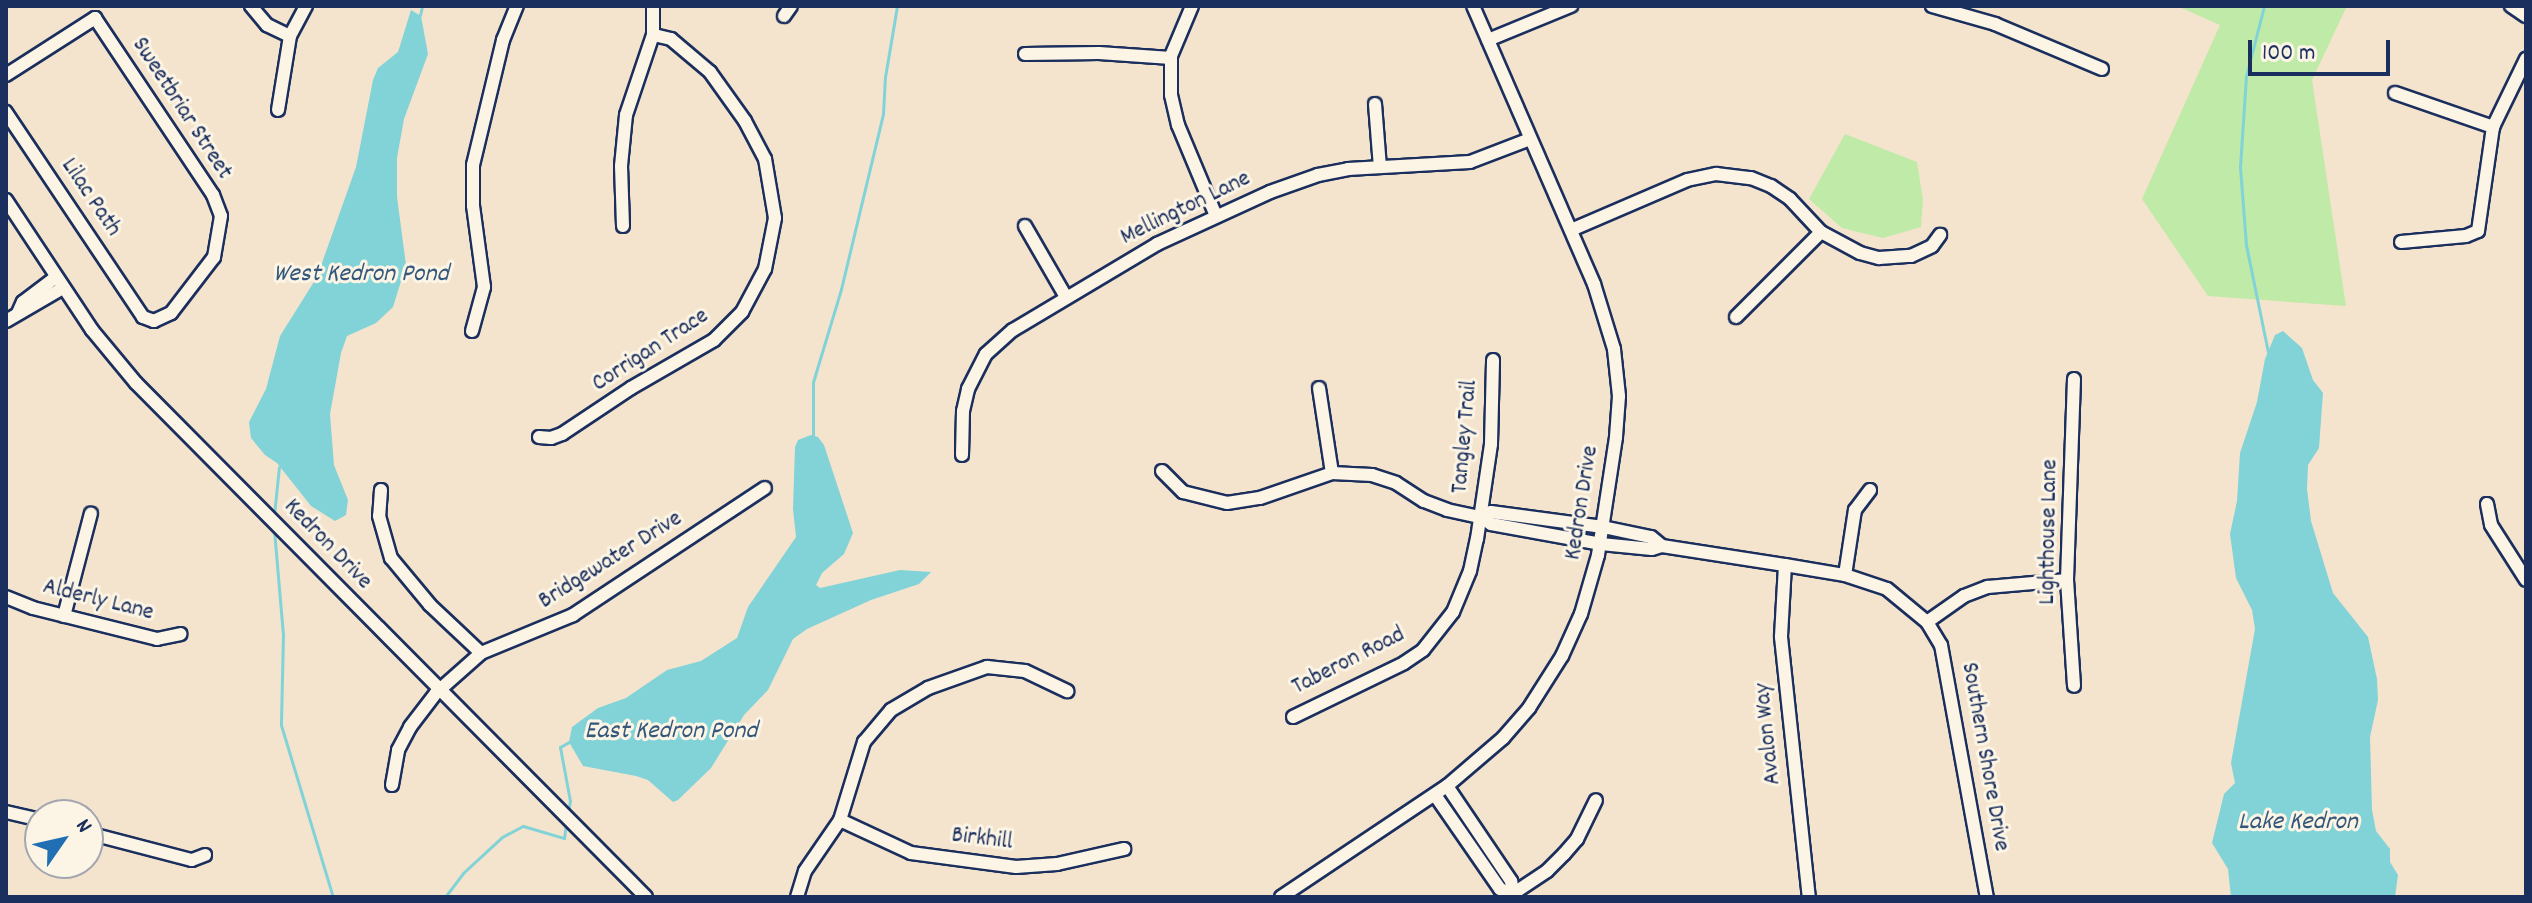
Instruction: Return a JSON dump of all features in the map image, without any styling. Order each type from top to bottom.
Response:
[{"type":"street","points":[[251,6],[267,25],[290,36]]},
{"type":"street","points":[[278,110],[290,36],[306,6]]},
{"type":"street","points":[[472,331],[484,287],[473,206],[473,165],[503,40],[517,6]]},
{"type":"street","points":[[623,226],[621,166],[626,115],[653,35],[653,6]]},
{"type":"street","points":[[1192,6],[1176,38],[1171,58],[1171,95],[1175,117],[1216,216]]},
{"type":"street","name":"Kedron Drive","points":[[1281,897],[1435,795],[1495,746],[1546,683],[1581,614],[1601,544],[1616,437],[1618,374],[1602,304],[1473,6]]},
{"type":"street","points":[[1488,40],[1571,6]]},
{"type":"street","points":[[1932,6],[1995,24],[2102,69]]},
{"type":"street","points":[[2511,6],[2526,16]]},
{"type":"street","name":"Sweetbriar Street","points":[[6,75],[95,18],[205,183],[221,216],[214,257],[164,319],[148,321],[136,308]]},
{"type":"street","name":"Corrigan Trace","points":[[539,437],[551,438],[562,434],[631,388],[714,340],[742,312],[765,269],[775,218],[765,159],[745,121],[710,72],[681,46],[653,35]]},
{"type":"street","points":[[1025,54],[1099,53],[1171,58]]},
{"type":"street","points":[[2401,242],[2466,236],[2478,231],[2493,127],[2526,59]]},
{"type":"street","points":[[2395,93],[2493,127]]},
{"type":"street","points":[[1375,104],[1380,167]]},
{"type":"street","name":"Lilac Path","points":[[6,112],[136,308]]},
{"type":"street","name":"Mellington Lane","points":[[962,455],[963,411],[968,389],[981,362],[998,342],[1066,297],[1173,235],[1306,179],[1348,169],[1470,162],[1530,139]]},
{"type":"street","points":[[1571,230],[1687,180],[1716,174],[1751,178],[1771,186],[1799,208],[1821,232],[1860,253],[1897,258],[1923,253],[1940,235]]},
{"type":"street","name":"Kedron Drive","points":[[6,200],[59,282],[114,358],[646,897]]},
{"type":"street","points":[[1025,226],[1066,297]]},
{"type":"street","points":[[1736,317],[1821,232]]},
{"type":"street","points":[[6,321],[59,282]]},
{"type":"street","name":"Tangley Trail","points":[[1481,517],[1493,421],[1493,360]]},
{"type":"street","name":"Lighthouse Lane","points":[[2074,379],[2067,580],[2074,686]]},
{"type":"street","points":[[1319,388],[1332,473]]},
{"type":"street","points":[[1162,471],[1183,492],[1227,503],[1260,498],[1332,473],[1372,475],[1447,510],[1481,517]]},
{"type":"street","name":"Bridgewater Drive","points":[[392,785],[403,738],[439,690],[481,653],[573,615],[765,488]]},
{"type":"street","points":[[381,490],[379,516],[391,558],[430,605],[481,653]]},
{"type":"street","points":[[1845,575],[1855,510],[1870,490]]},
{"type":"street","points":[[2487,504],[2491,525],[2524,572]]},
{"type":"street","name":"Southern Shore Drive","points":[[1662,546],[1651,537],[1603,527],[1491,512],[1481,517],[1491,524],[1601,544],[1652,549],[1662,546],[1845,575],[1887,589],[1927,622],[1941,645],[1947,663],[1987,897]]},
{"type":"street","points":[[64,616],[91,513]]},
{"type":"street","name":"Taberon Road","points":[[1293,717],[1375,679],[1423,650],[1445,626],[1462,594],[1481,517]]},
{"type":"street","name":"Avalon Way","points":[[1785,565],[1781,637],[1809,897]]},
{"type":"street","points":[[1927,622],[1964,596],[1988,587],[2067,580]]},
{"type":"street","name":"Alderly Lane","points":[[6,597],[64,616],[157,639],[180,634]]},
{"type":"street","points":[[797,897],[810,864],[840,820],[864,742],[882,718],[906,700],[953,677],[987,667],[1025,671],[1067,691]]},
{"type":"street","points":[[1447,786],[1511,881],[1511,896]]},
{"type":"street","points":[[1435,795],[1500,889],[1511,896]]},
{"type":"street","points":[[1511,896],[1547,871],[1564,854],[1577,839],[1596,800]]},
{"type":"street","name":"Birkhill","points":[[840,820],[911,853],[1016,867],[1057,864],[1124,849]]},
{"type":"street","points":[[104,837],[192,860],[205,855]]},
{"type":"green space","points":[[2177,6],[2347,6],[2312,80],[2346,306],[2208,296],[2142,199],[2220,25]]},
{"type":"green space","points":[[1845,134],[1917,162],[1923,200],[1921,227],[1883,238],[1842,228],[1809,199]]},
{"type":"water","name":"West Kedron Pond","points":[[411,10],[421,16],[428,54],[404,119],[397,158],[397,197],[406,265],[393,307],[376,323],[347,336],[341,353],[330,414],[334,465],[348,500],[346,515],[335,521],[311,506],[277,463],[265,455],[251,438],[249,422],[266,389],[280,336],[317,277],[356,167],[373,80],[378,68],[398,52]]},
{"type":"water","name":"Lake Kedron","points":[[2283,331],[2302,348],[2313,380],[2323,393],[2319,448],[2308,465],[2311,521],[2333,593],[2368,637],[2378,700],[2370,737],[2372,810],[2376,831],[2390,849],[2390,862],[2398,875],[2395,897],[2231,897],[2228,869],[2212,843],[2224,794],[2235,783],[2231,763],[2255,629],[2252,610],[2236,578],[2230,534],[2237,501],[2240,453],[2257,402],[2265,359],[2275,335]]},
{"type":"water","name":"East Kedron Pond","points":[[811,435],[818,437],[824,445],[853,533],[844,554],[822,573],[816,585],[820,588],[900,570],[931,572],[919,584],[871,600],[807,629],[793,639],[768,690],[744,715],[711,768],[678,800],[673,802],[648,780],[583,766],[569,742],[572,727],[598,708],[626,698],[667,670],[701,661],[737,638],[748,607],[796,537],[793,509],[795,447],[798,440]]},
{"type":"waterway","points":[[420,15],[422,6]]},
{"type":"waterway","points":[[813,436],[813,382],[841,289],[883,114],[885,77],[897,6]]},
{"type":"waterway","points":[[2264,6],[2246,76],[2240,167],[2246,245],[2268,352]]},
{"type":"waterway","points":[[274,515],[279,467]]},
{"type":"waterway","points":[[274,530],[283,634],[281,725],[333,897]]},
{"type":"waterway","points":[[568,812],[570,801],[560,747],[569,742]]},
{"type":"waterway","points":[[445,897],[463,873],[502,837],[523,826],[564,838],[566,824]]}]
